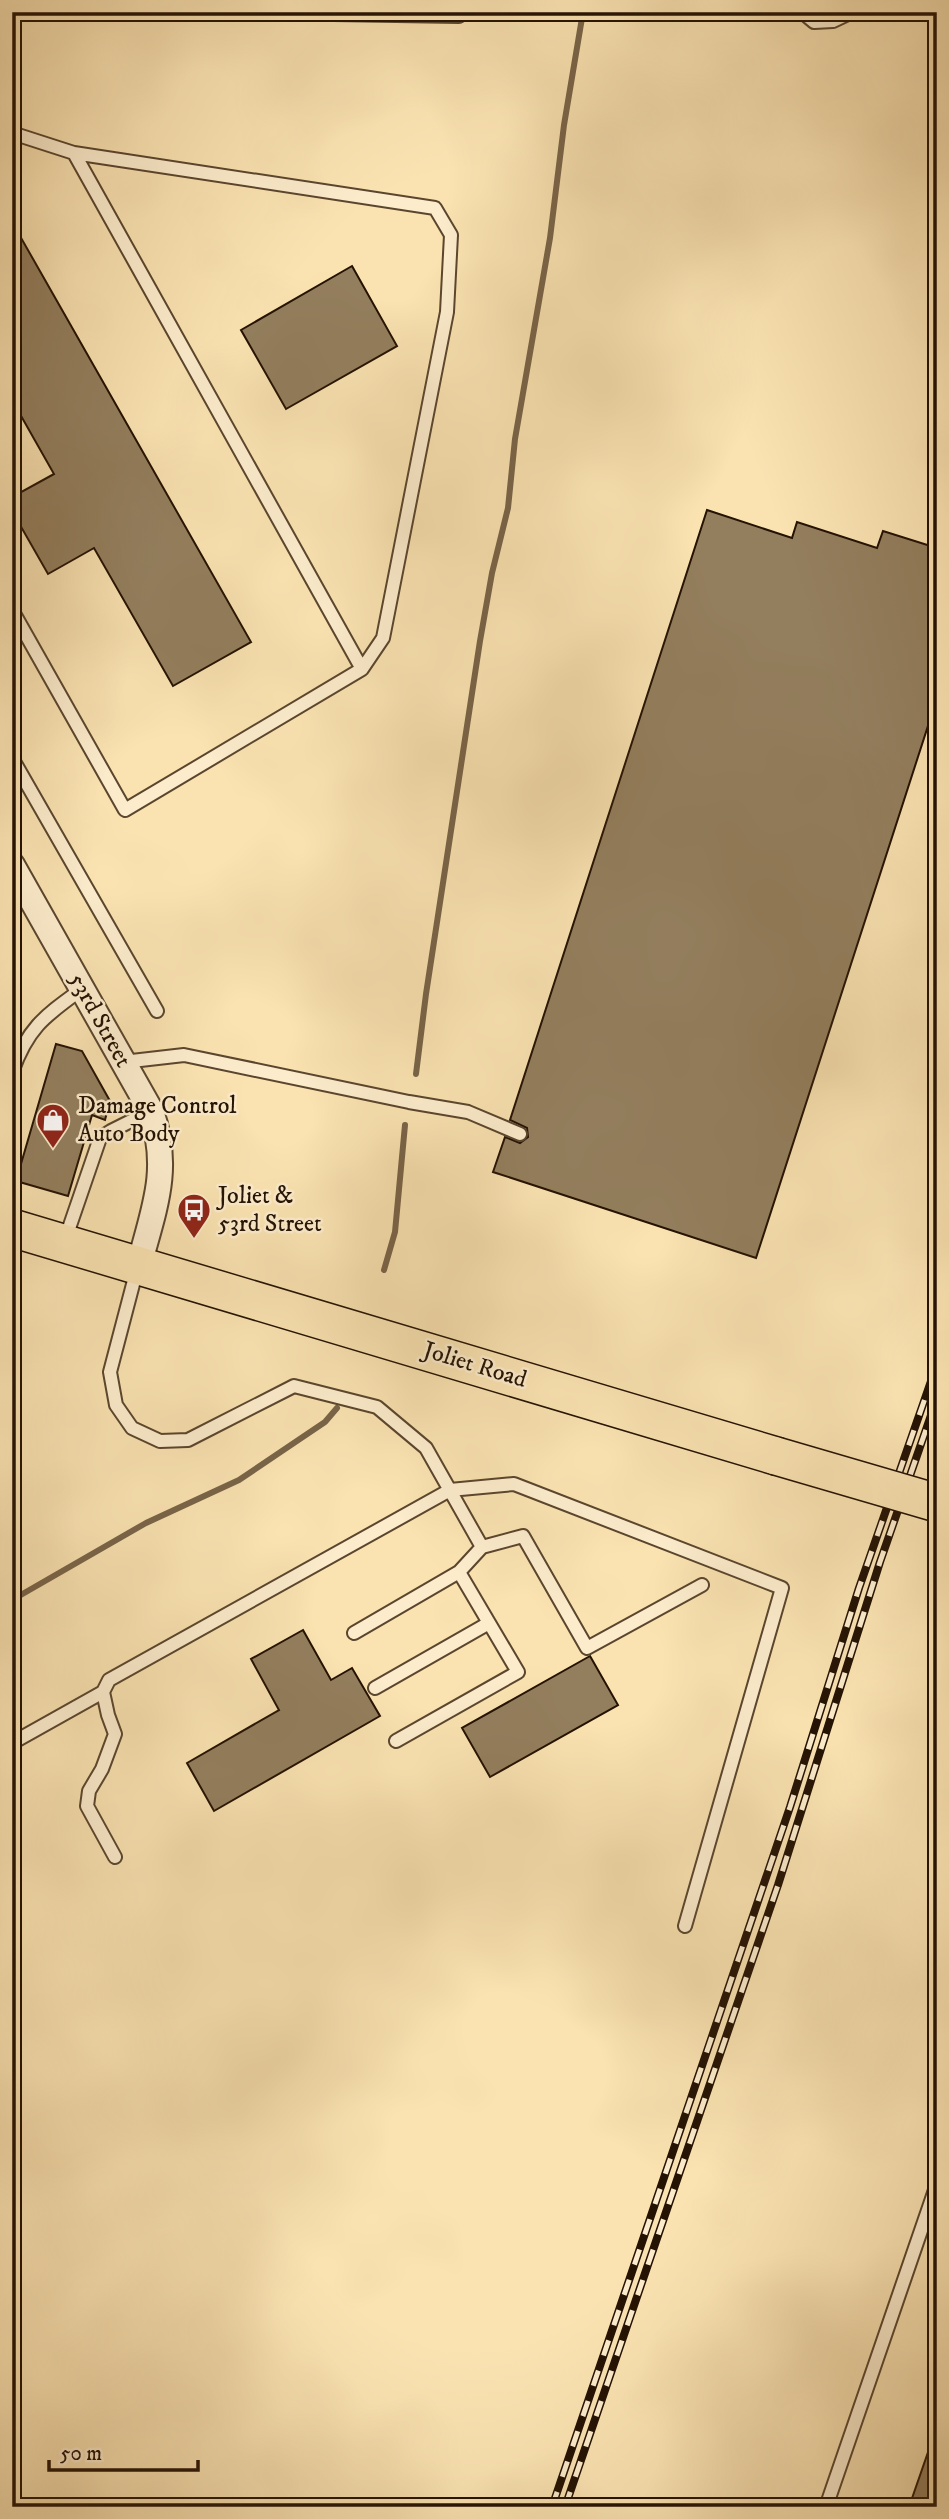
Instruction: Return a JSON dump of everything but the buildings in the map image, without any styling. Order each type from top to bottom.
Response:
[{"type":"main road","name":"Joliet Road","points":[[12,1228],[937,1503]]},
{"type":"street","name":"53rd Street","points":[[12,865],[151,1111],[158,1132],[161,1182],[139,1265]]},
{"type":"lane","points":[[210,12],[459,16],[464,12]]},
{"type":"lane","points":[[802,12],[814,22],[833,22],[852,12]]},
{"type":"lane","points":[[12,133],[74,153],[435,208],[451,235],[447,312],[383,638],[362,669],[125,810],[12,610]]},
{"type":"lane","points":[[74,153],[362,669]]},
{"type":"lane","points":[[12,758],[157,1011]]},
{"type":"lane","points":[[12,1072],[31,1031],[82,989]]},
{"type":"lane","points":[[123,1062],[184,1055],[468,1112],[520,1135]]},
{"type":"lane","points":[[64,1243],[100,1139],[111,1130],[151,1111]]},
{"type":"lane","points":[[139,1265],[110,1372],[116,1405],[132,1428],[160,1441],[188,1440],[294,1386],[377,1407],[426,1448],[482,1547]]},
{"type":"lane","points":[[12,1744],[103,1692],[109,1680],[450,1490],[514,1484],[782,1588],[685,1926]]},
{"type":"lane","points":[[354,1633],[459,1572],[482,1547],[523,1536],[587,1648],[702,1585]]},
{"type":"lane","points":[[396,1741],[518,1672],[459,1572]]},
{"type":"lane","points":[[375,1688],[489,1623]]},
{"type":"lane","points":[[103,1692],[107,1715],[115,1734],[102,1769],[89,1791],[87,1806],[115,1857]]},
{"type":"lane","points":[[826,2507],[937,2184]]},
{"type":"waterway","points":[[416,1074],[480,641],[492,573],[508,508],[515,439],[550,238],[564,125],[583,12]]},
{"type":"waterway","points":[[384,1270],[395,1232],[405,1125]]},
{"type":"waterway","points":[[12,1600],[146,1523],[239,1480],[325,1422],[337,1408]]},
{"type":"railway","points":[[552,2507],[790,1807],[859,1588],[937,1364]]},
{"type":"railway","points":[[565,2507],[778,1885],[880,1562],[937,1398]]},
{"type":"place","name":"Damage Control Auto Body","points":[[53,1150]]},
{"type":"place","name":"Joliet & 53rd Street","points":[[194,1240]]}]
